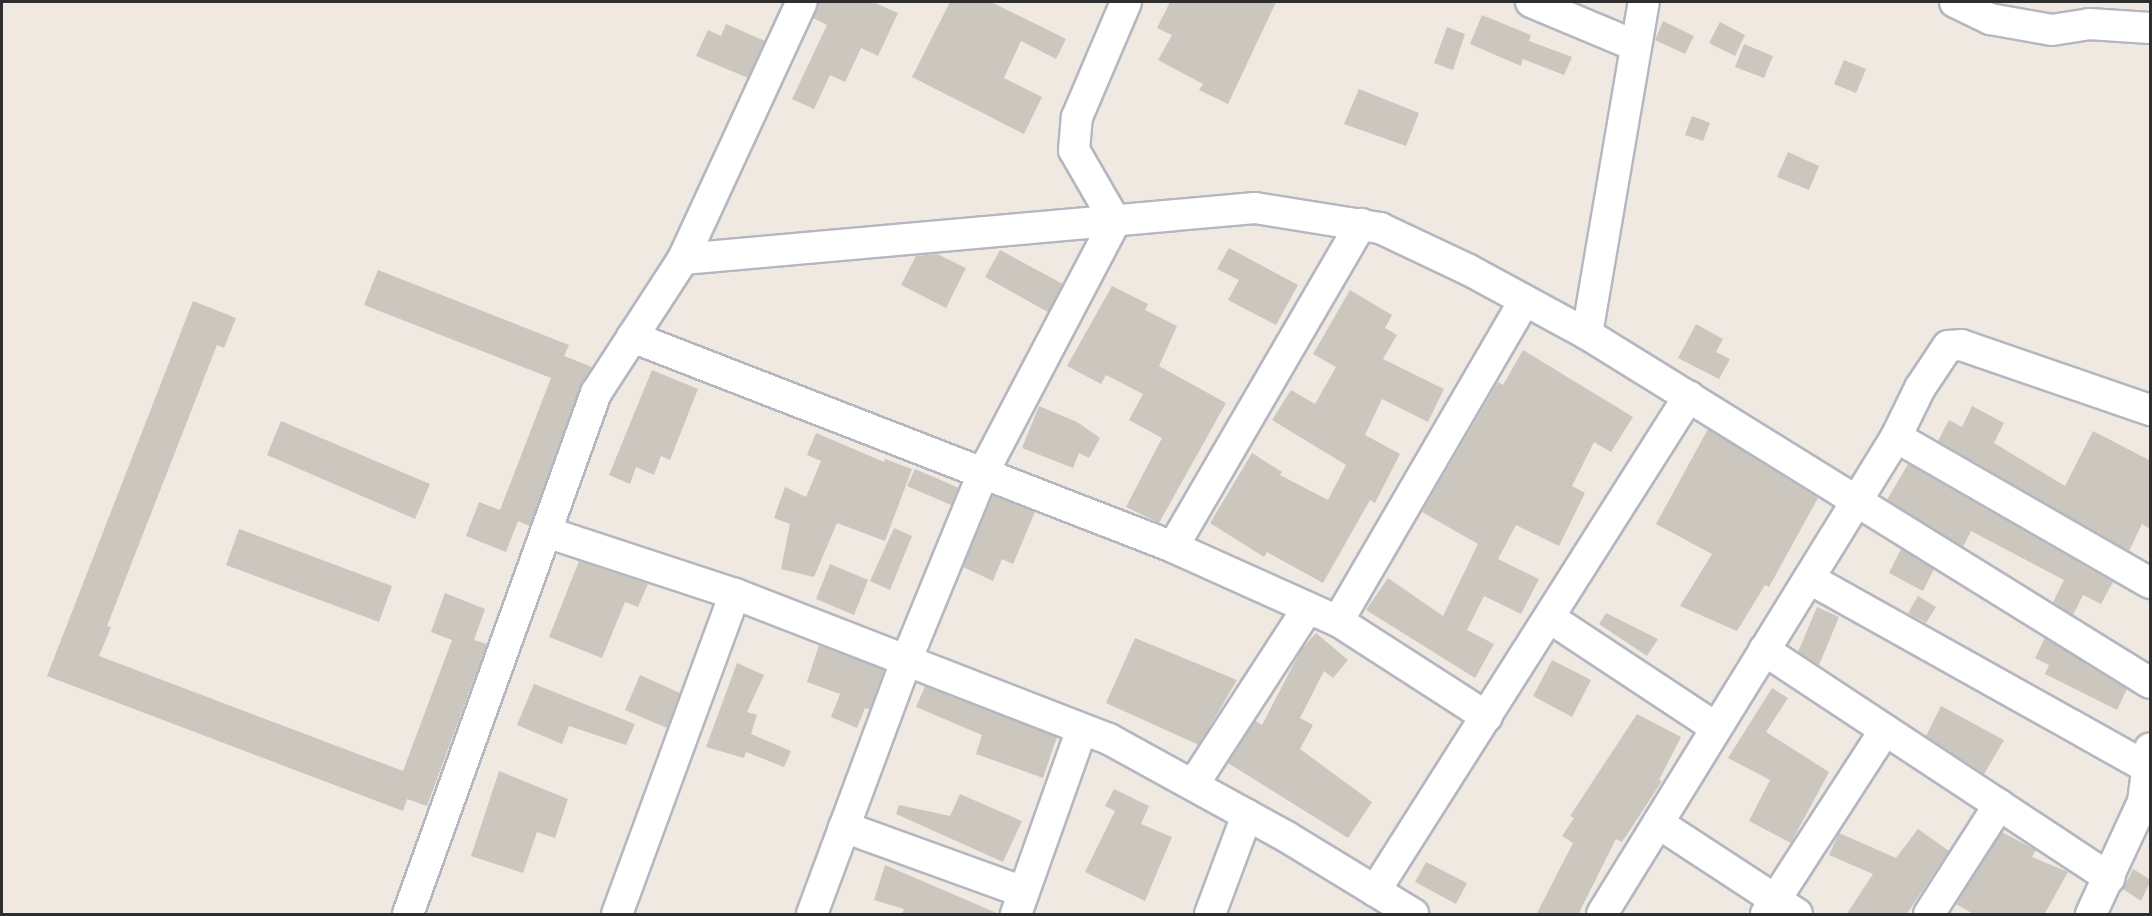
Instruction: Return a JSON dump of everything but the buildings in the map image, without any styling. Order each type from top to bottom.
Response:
[{"type":"street","points":[[408,915],[596,393],[683,259],[802,2]]},
{"type":"street","points":[[1115,220],[1074,150],[1077,117],[1126,2]]},
{"type":"street","points":[[1531,2],[1634,45]]},
{"type":"street","points":[[1587,334],[1634,45],[1644,2]]},
{"type":"street","points":[[1955,2],[1990,19],[2052,30],[2089,24],[2151,28]]},
{"type":"street","points":[[683,259],[1255,208],[1380,228],[1525,300],[1587,334],[1859,500],[2151,683]]},
{"type":"street","points":[[812,915],[906,661],[984,471],[1115,220]]},
{"type":"street","points":[[1173,547],[1360,224]]},
{"type":"street","points":[[1338,621],[1525,300]]},
{"type":"street","points":[[632,337],[984,471],[1173,547],[1338,621],[1487,717]]},
{"type":"street","points":[[1602,915],[1859,500],[1896,437],[1920,388],[1948,346],[1961,345],[2151,410]]},
{"type":"street","points":[[1376,891],[1689,396]]},
{"type":"street","points":[[1896,437],[2151,583]]},
{"type":"street","points":[[546,532],[735,594],[1082,729],[1247,815],[1413,915]]},
{"type":"street","points":[[1810,579],[2149,758],[2139,845],[2110,878],[2091,915]]},
{"type":"street","points":[[617,915],[735,594]]},
{"type":"street","points":[[1193,785],[1308,608]]},
{"type":"street","points":[[1550,618],[1716,728]]},
{"type":"street","points":[[1764,650],[2110,878]]},
{"type":"street","points":[[844,827],[1020,903],[1082,729]]},
{"type":"street","points":[[1658,823],[1780,910],[1885,730]]},
{"type":"street","points":[[1929,915],[1999,805]]},
{"type":"street","points":[[1210,915],[1247,815]]}]
